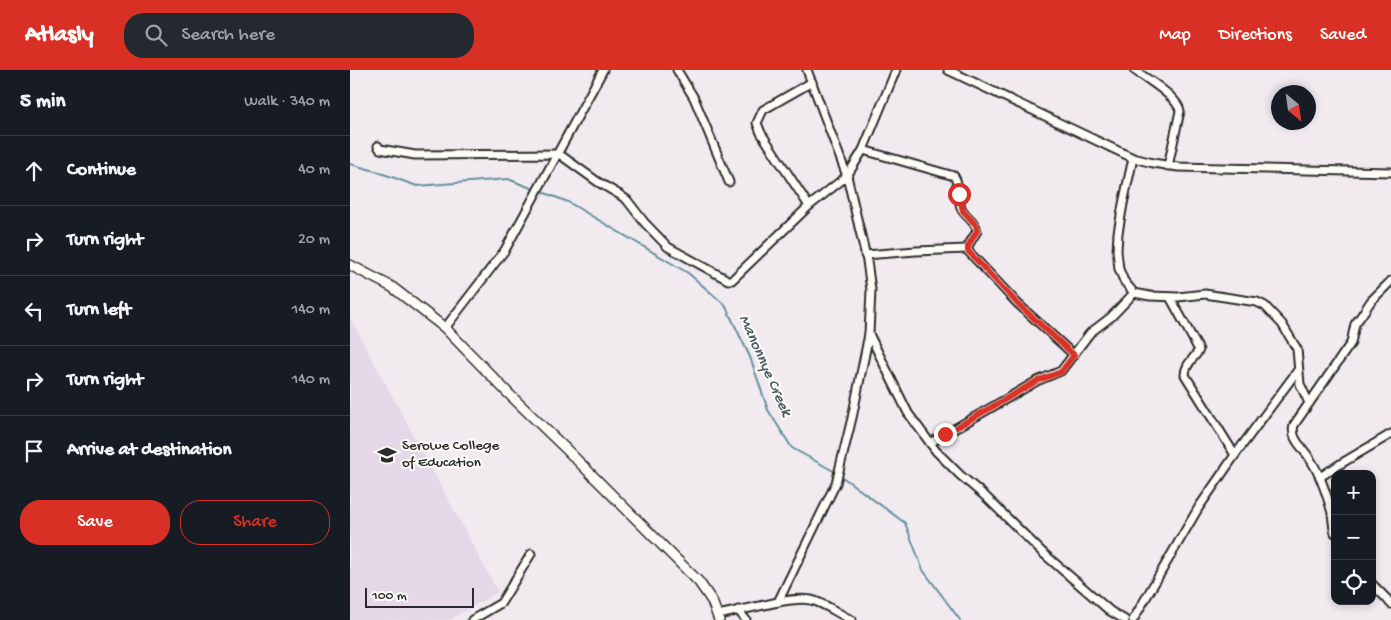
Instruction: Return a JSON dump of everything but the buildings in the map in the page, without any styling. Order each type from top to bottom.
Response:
[{"type":"street","points":[[445,328],[506,250],[559,154],[578,114],[604,70]]},
{"type":"street","points":[[677,70],[694,98],[729,182]]},
{"type":"street","points":[[778,602],[836,483],[852,418],[869,334],[871,290],[848,176],[807,70]]},
{"type":"street","points":[[378,146],[380,149],[415,155],[559,154],[627,200],[644,222],[668,247],[728,280],[732,280],[809,206],[848,176],[863,150],[896,70]]},
{"type":"street","points":[[948,70],[1133,158],[1168,166],[1391,172]]},
{"type":"street","points":[[1134,70],[1154,82],[1180,107],[1168,166]]},
{"type":"street","points":[[1146,70],[1154,82]]},
{"type":"street","points":[[809,206],[756,123],[763,110],[812,82]]},
{"type":"street","points":[[863,150],[954,176],[961,208],[977,228],[968,249]]},
{"type":"street","points":[[1133,158],[1118,233],[1119,269],[1124,282],[1134,293],[1150,296],[1178,297],[1205,294],[1257,302],[1265,306],[1282,324],[1295,344],[1298,354],[1300,384],[1309,403]]},
{"type":"street","points":[[865,255],[968,249],[1017,303],[1074,355]]},
{"type":"street","points":[[350,265],[392,287],[445,328],[508,394],[689,572],[706,592],[719,617],[738,610],[800,599],[818,602],[852,620]]},
{"type":"street","points":[[1332,515],[1320,477],[1292,432],[1294,425],[1351,343],[1355,324],[1372,301],[1391,281]]},
{"type":"street","points":[[930,443],[1037,381],[1061,372],[1090,333],[1111,317],[1134,293]]},
{"type":"street","points":[[1170,296],[1198,348],[1197,354],[1185,370],[1185,375],[1235,455]]},
{"type":"street","points":[[869,334],[908,413],[936,452],[986,497],[1043,553],[1110,611],[1125,620]]},
{"type":"street","points":[[1134,620],[1192,518],[1235,455],[1298,370]]},
{"type":"street","points":[[1320,477],[1391,434]]},
{"type":"street","points":[[472,620],[501,603],[531,554]]},
{"type":"street","points":[[1376,588],[1391,604]]},
{"type":"street","points":[[738,610],[746,620]]},
{"type":"shaded area","name":"Serowe College of Education","points":[[350,318],[498,592],[449,620],[350,620]]},
{"type":"waterway","name":"Manonnye Creek","points":[[350,164],[417,186],[508,179],[536,190]]},
{"type":"waterway","name":"Manonnye Creek","points":[[540,191],[568,202],[688,273],[725,305],[750,357],[768,410],[792,448],[837,473]]},
{"type":"waterway","name":"Manonnye Creek","points":[[841,476],[905,523],[923,570],[960,620]]},
{"type":"place","name":"Serowe College of Education","points":[[387,455]]},
{"type":"route","points":[[945,434],[1037,381],[1061,372],[1074,355],[1017,303],[968,251],[968,246],[977,228],[961,208],[959,194]]}]
